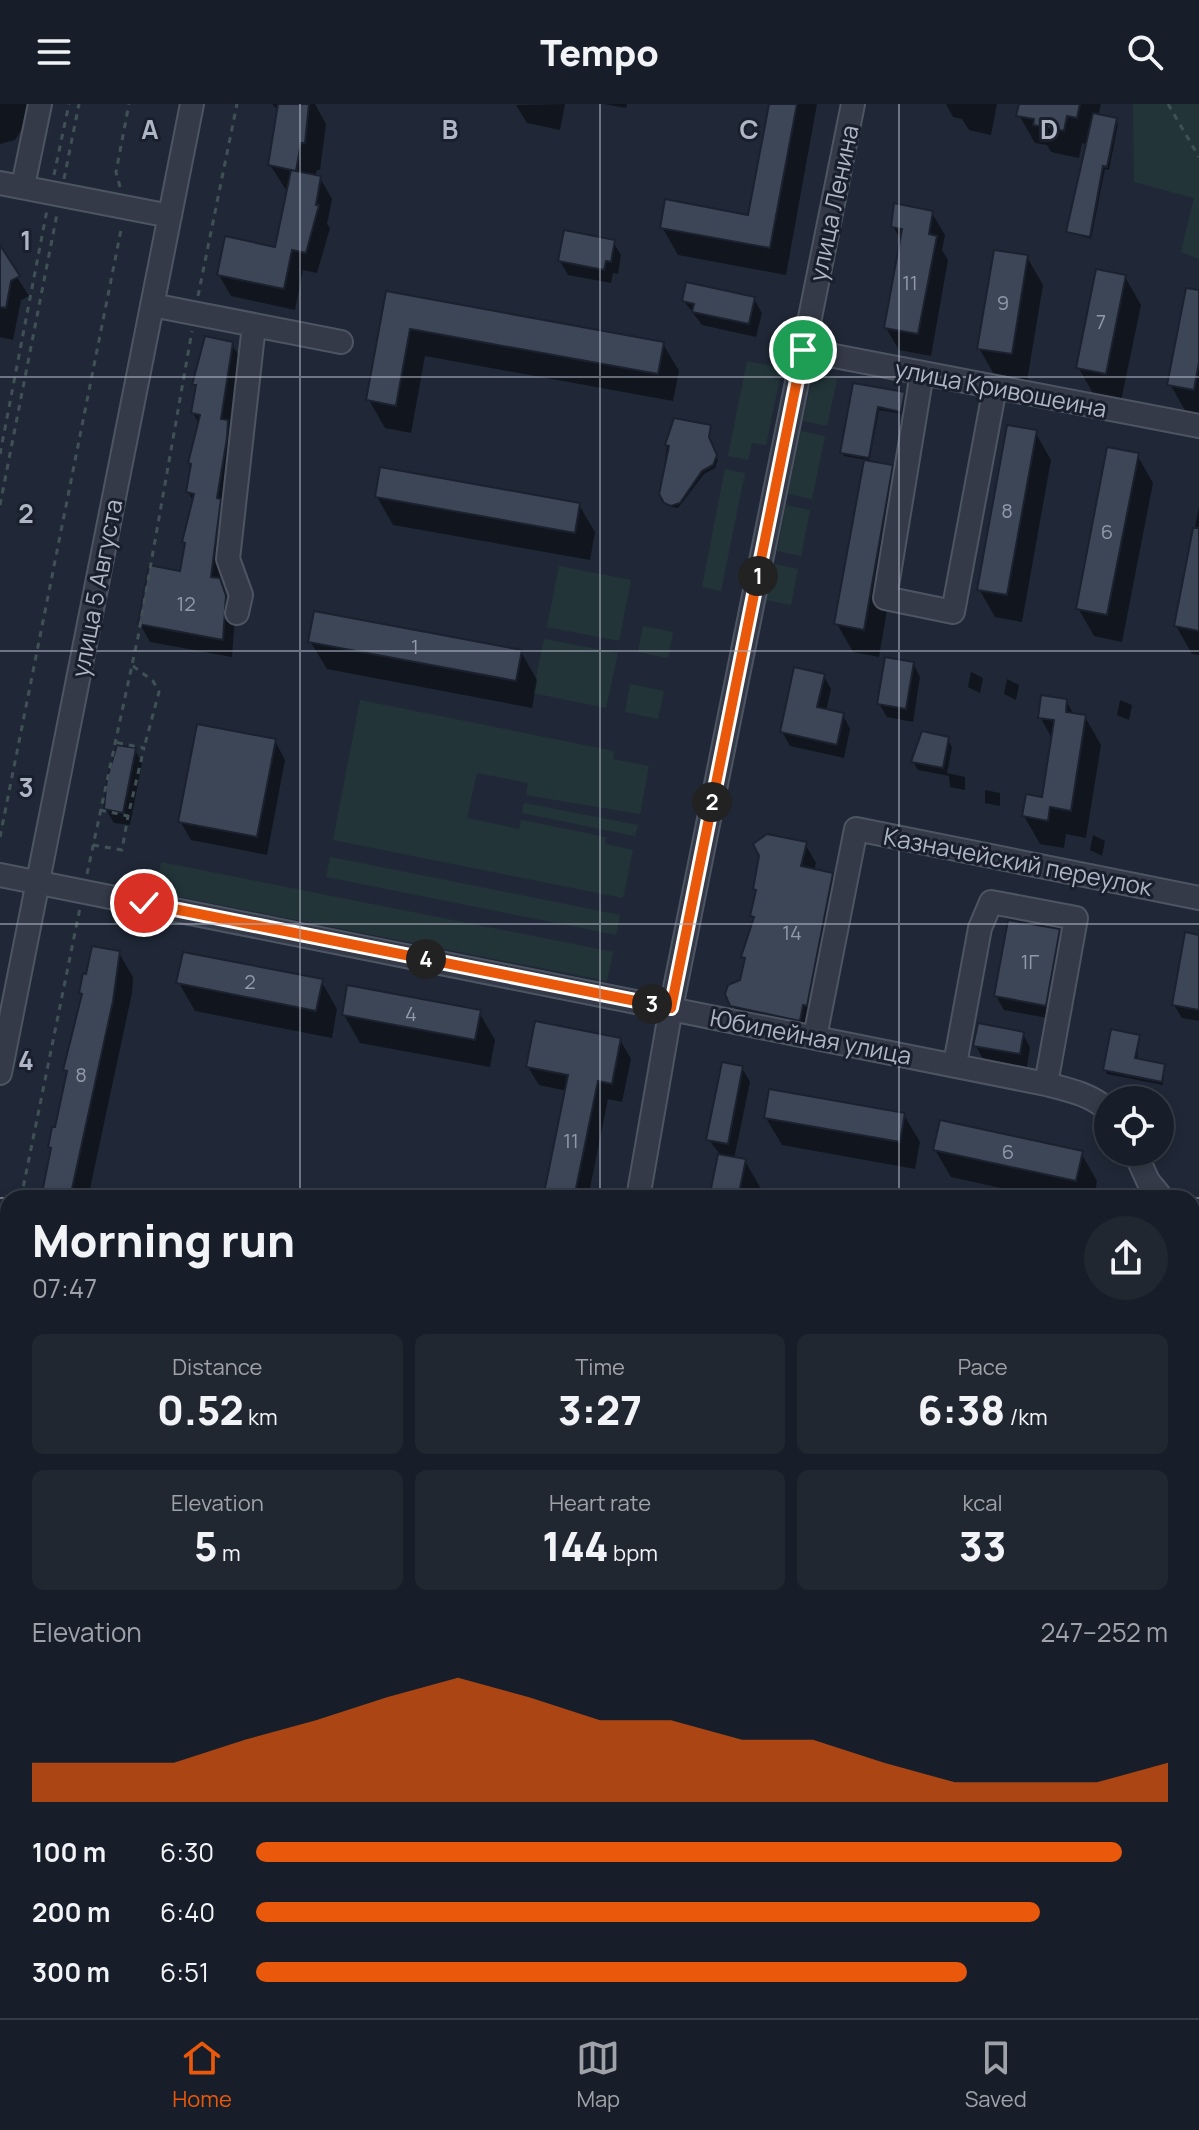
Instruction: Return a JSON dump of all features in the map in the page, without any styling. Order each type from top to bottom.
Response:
[{"type":"street","points":[[23,186],[40,104]]},
{"type":"street","name":"улица 5 Августа","points":[[0,1073],[192,104]]},
{"type":"street","name":"улица Ленина","points":[[639,1190],[671,1008],[853,104]]},
{"type":"street","points":[[0,183],[170,216]]},
{"type":"street","points":[[152,305],[341,342]]},
{"type":"street","points":[[237,613],[241,595],[228,559],[254,325]]},
{"type":"street","name":"улица Кривошеина","points":[[803,350],[1199,426]]},
{"type":"street","points":[[922,373],[885,598],[953,612],[995,387]]},
{"type":"street","name":"Казначейский переулок","points":[[815,1037],[856,829],[1199,898]]},
{"type":"street","name":"Юбилейная улица","points":[[0,875],[955,1064],[1070,1090],[1094,1101]]},
{"type":"street","points":[[955,1064],[980,928],[991,902],[1076,918],[1046,1084]]},
{"type":"street","points":[[1141,1166],[1155,1190]]},
{"type":"path","points":[[0,505],[69,104]]},
{"type":"path","points":[[0,454],[56,193],[79,104]]},
{"type":"path","points":[[0,837],[126,207],[116,172],[129,104]]},
{"type":"path","points":[[23,1190],[113,742],[132,665],[195,315],[237,104]]},
{"type":"path","points":[[1168,104],[1199,157]]},
{"type":"path","points":[[93,845],[122,850],[159,692],[153,681],[132,665]]},
{"type":"path","points":[[113,742],[144,748]]},
{"type":"path","points":[[100,810],[128,816]]},
{"type":"shaded area","points":[[1133,104],[1199,104],[1199,259],[1181,252],[1194,198],[1134,182]]},
{"type":"shaded area","points":[[747,361],[782,368],[766,445],[752,443],[748,460],[728,456]]},
{"type":"shaded area","points":[[813,374],[837,379],[827,426],[803,421]]},
{"type":"shaded area","points":[[801,431],[825,436],[812,499],[788,494]]},
{"type":"shaded area","points":[[725,469],[745,473],[721,591],[702,587]]},
{"type":"shaded area","points":[[786,505],[810,510],[801,556],[777,551]]},
{"type":"shaded area","points":[[774,564],[798,569],[791,605],[766,600]]},
{"type":"shaded area","points":[[559,566],[631,580],[619,641],[547,627]]},
{"type":"shaded area","points":[[643,626],[673,632],[668,658],[638,652]]},
{"type":"shaded area","points":[[544,639],[618,653],[606,708],[533,693]]},
{"type":"shaded area","points":[[630,684],[664,691],[658,719],[625,712]]},
{"type":"shaded area","points":[[360,700],[614,751],[613,759],[649,766],[640,814],[526,795],[528,783],[477,773],[467,818],[519,829],[521,820],[606,837],[605,844],[633,850],[623,898],[333,840]]},
{"type":"shaded area","points":[[524,803],[638,825],[635,836],[522,813]]},
{"type":"shaded area","points":[[330,857],[620,915],[616,935],[326,877]]},
{"type":"shaded area","points":[[161,862],[613,952],[607,981],[155,892]]},
{"type":"building","points":[[278,104],[309,104],[305,143],[301,143],[296,171],[268,165]]},
{"type":"building","points":[[769,104],[797,104],[770,248],[660,228],[665,199],[748,215]]},
{"type":"building","points":[[1019,104],[1080,104],[1077,118],[1067,116],[1064,131],[1033,125],[1034,119],[1016,116]]},
{"type":"building","points":[[1093,113],[1117,118],[1107,167],[1103,166],[1090,237],[1066,232]]},
{"type":"building","points":[[291,170],[321,176],[316,205],[319,205],[306,253],[292,250],[284,289],[217,275],[225,236],[275,247]]},
{"type":"building","points":[[894,203],[933,211],[929,234],[937,236],[918,334],[884,328],[902,229],[891,227]]},
{"type":"building","points":[[564,230],[615,240],[611,262],[606,261],[604,270],[558,261]]},
{"type":"building","points":[[0,245],[20,276],[11,281],[6,308],[0,307]]},
{"type":"building","points":[[994,250],[1028,255],[1012,354],[977,349]]},
{"type":"building","points":[[1096,269],[1126,275],[1106,374],[1076,368]]},
{"type":"building","points":[[686,282],[755,297],[749,324],[692,312],[694,304],[682,301]]},
{"type":"building","points":[[1186,288],[1199,290],[1199,362],[1194,390],[1167,385]]},
{"type":"building","points":[[386,291],[664,342],[658,374],[410,329],[396,406],[366,400]]},
{"type":"building","points":[[205,336],[233,342],[221,419],[228,420],[227,438],[217,498],[221,499],[211,577],[220,578],[226,596],[223,640],[138,624],[149,565],[180,571],[185,543],[182,542],[194,494],[186,492],[191,464],[188,463],[200,415],[191,413],[196,385],[192,385]]},
{"type":"building","points":[[853,383],[905,392],[901,412],[878,407],[869,458],[840,453]]},
{"type":"building","points":[[674,418],[711,425],[709,437],[717,455],[713,465],[702,471],[680,503],[671,506],[664,503],[659,494],[669,446],[665,445]]},
{"type":"building","points":[[1007,425],[1037,430],[1007,595],[977,590]]},
{"type":"building","points":[[1107,447],[1139,453],[1107,615],[1076,609]]},
{"type":"building","points":[[864,460],[893,465],[864,630],[834,624]]},
{"type":"building","points":[[380,467],[580,503],[575,533],[375,497]]},
{"type":"building","points":[[1193,528],[1199,528],[1199,631],[1174,626]]},
{"type":"building","points":[[314,611],[522,650],[516,681],[308,642]]},
{"type":"building","points":[[885,657],[914,662],[906,709],[877,704]]},
{"type":"building","points":[[794,667],[825,674],[817,707],[844,713],[837,745],[780,732]]},
{"type":"building","points":[[1041,695],[1067,699],[1066,712],[1086,715],[1071,811],[1050,807],[1048,821],[1022,816],[1026,794],[1042,797],[1054,720],[1038,718]]},
{"type":"building","points":[[197,724],[276,739],[257,837],[178,822]]},
{"type":"building","points":[[922,731],[949,737],[943,768],[911,762]]},
{"type":"building","points":[[117,745],[136,748],[123,813],[104,809],[107,778]]},
{"type":"building","points":[[767,834],[807,842],[801,866],[833,873],[807,1006],[803,1005],[800,1021],[730,1006],[725,994],[728,985],[740,980],[745,958],[741,957],[754,917],[750,916],[759,856],[753,844]]},
{"type":"building","points":[[1008,920],[1060,929],[1046,1006],[994,996]]},
{"type":"building","points":[[1185,932],[1199,935],[1199,1010],[1172,1005]]},
{"type":"building","points":[[92,946],[120,951],[113,1001],[72,1190],[43,1190],[52,1127],[55,1127],[67,1071],[63,1070],[82,994],[79,993],[83,973],[86,974]]},
{"type":"building","points":[[183,952],[323,979],[316,1011],[176,983]]},
{"type":"building","points":[[347,985],[481,1010],[475,1040],[342,1015]]},
{"type":"building","points":[[535,1021],[621,1038],[612,1084],[598,1081],[576,1190],[545,1190],[568,1075],[526,1067]]},
{"type":"building","points":[[978,1023],[1024,1032],[1020,1054],[973,1046]]},
{"type":"building","points":[[1111,1029],[1140,1035],[1135,1058],[1165,1064],[1162,1082],[1103,1070]]},
{"type":"building","points":[[722,1062],[743,1066],[728,1144],[706,1140]]},
{"type":"building","points":[[769,1089],[905,1113],[900,1142],[764,1118]]},
{"type":"building","points":[[940,1120],[1083,1151],[1076,1181],[933,1150]]},
{"type":"building","points":[[718,1154],[746,1159],[740,1190],[711,1190]]},
{"type":"route","points":[[144,903],[671,1008],[803,350]]}]
